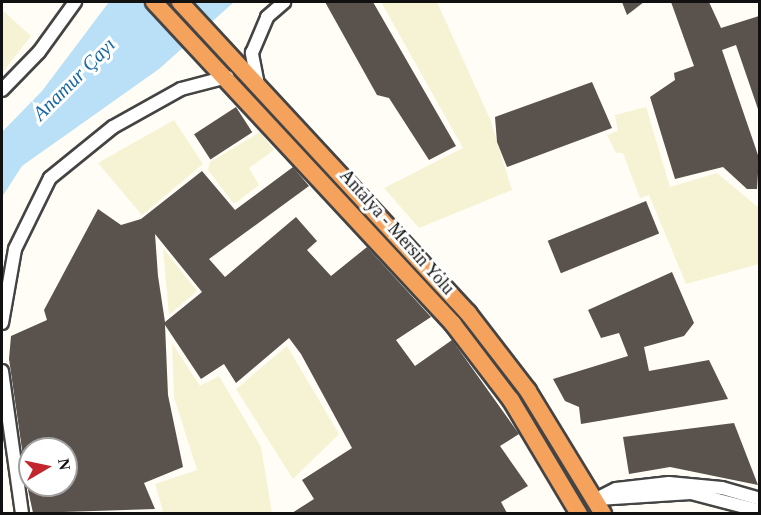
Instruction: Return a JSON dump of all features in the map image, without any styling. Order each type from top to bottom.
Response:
[{"type":"highway","name":"Antalya - Mersin Yolu","points":[[154,2],[224,74],[453,324],[511,400],[578,512]]},
{"type":"highway","name":"Antalya - Mersin Yolu","points":[[180,2],[468,313],[528,391],[600,506]]},
{"type":"highway","points":[[578,512],[600,506]]},
{"type":"street","points":[[2,90],[39,52],[75,2]]},
{"type":"street","points":[[258,85],[252,52],[267,17],[284,2]]},
{"type":"street","points":[[2,323],[15,249],[50,178],[113,127],[181,89],[224,74]]},
{"type":"street","points":[[2,371],[22,513]]},
{"type":"street","points":[[600,506],[616,489],[669,483],[722,488],[759,499]]},
{"type":"street","points":[[600,506],[691,493],[759,511]]},
{"type":"shaded area","points":[[381,2],[437,2],[490,119],[512,190],[419,228],[384,188],[463,148]]},
{"type":"shaded area","points":[[2,10],[31,36],[2,73]]},
{"type":"shaded area","points":[[646,107],[670,187],[717,173],[759,208],[759,264],[686,284],[649,195],[640,198],[623,153],[616,153],[607,135],[618,131],[615,115]]},
{"type":"shaded area","points":[[174,120],[203,164],[142,215],[98,163]]},
{"type":"shaded area","points":[[260,132],[274,150],[249,168],[259,185],[234,204],[208,170],[210,162]]},
{"type":"shaded area","points":[[163,248],[197,291],[169,315]]},
{"type":"shaded area","points":[[172,343],[200,386],[219,376],[261,447],[272,513],[158,513],[163,511],[155,484],[197,470],[174,397]]},
{"type":"shaded area","points":[[287,346],[339,434],[293,479],[236,389]]},
{"type":"water","name":"Anamur Çayı","points":[[109,2],[234,2],[159,69],[22,166],[2,197],[2,132],[42,91]]},
{"type":"building","points":[[325,2],[373,2],[456,146],[429,160],[389,98],[377,95]]},
{"type":"building","points":[[622,2],[644,2],[627,15]]},
{"type":"building","points":[[671,2],[709,2],[721,28],[759,16],[759,112],[736,45],[722,50],[759,158],[757,189],[747,189],[723,167],[675,179],[650,97],[675,80],[674,73],[694,66]]},
{"type":"building","points":[[592,82],[612,128],[507,167],[497,142],[495,117]]},
{"type":"building","points":[[236,107],[252,132],[210,159],[194,134]]},
{"type":"building","points":[[293,167],[309,186],[209,259],[225,277],[296,217],[317,241],[307,250],[331,276],[367,247],[431,317],[396,340],[415,366],[452,340],[519,434],[500,446],[528,486],[501,502],[507,513],[292,513],[314,499],[302,480],[352,448],[301,354],[289,338],[236,383],[224,364],[201,379],[165,325],[168,395],[183,467],[144,483],[155,509],[33,513],[30,497],[78,497],[78,437],[20,437],[9,359],[11,336],[47,320],[44,310],[98,209],[121,225],[141,219],[202,171],[235,210]],"holes":[[[155,234],[202,292],[165,322],[158,276]]]},
{"type":"building","points":[[646,201],[659,233],[561,273],[548,241]]},
{"type":"building","points":[[672,272],[694,323],[684,336],[644,347],[649,371],[709,360],[728,399],[581,424],[579,407],[565,401],[553,379],[628,356],[619,333],[601,338],[588,310]]},
{"type":"building","points":[[734,423],[758,485],[670,467],[629,474],[623,437]]}]
